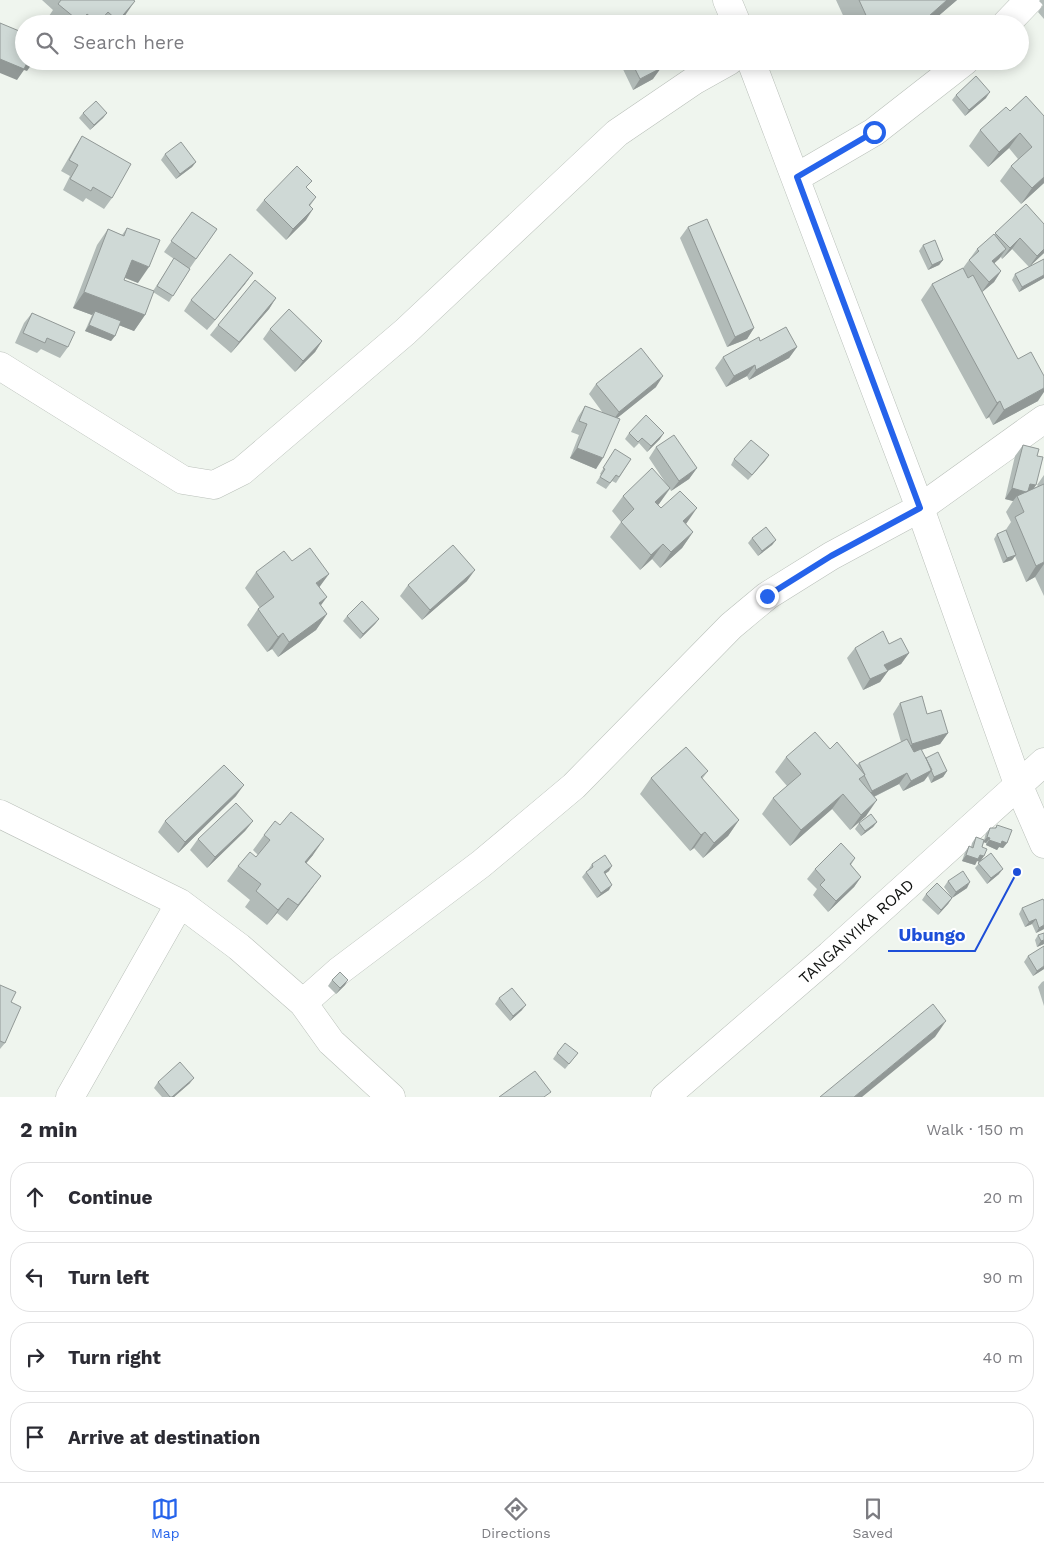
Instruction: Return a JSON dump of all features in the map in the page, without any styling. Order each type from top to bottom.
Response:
[{"type":"street","points":[[727,0],[733,15]]},
{"type":"street","points":[[1015,15],[1029,0]]},
{"type":"street","points":[[0,366],[183,480],[214,486],[242,471],[405,332],[617,133],[713,70]]},
{"type":"street","points":[[755,70],[797,177],[920,508],[1018,784],[1044,844]]},
{"type":"street","points":[[797,177],[874,132],[956,70]]},
{"type":"street","points":[[303,1003],[339,971],[481,864],[574,786],[732,626],[767,596],[831,556],[920,508],[1044,419]]},
{"type":"street","name":"TANGANYIKA ROAD","points":[[665,1097],[830,955],[1044,762]]},
{"type":"street","points":[[0,814],[180,903],[238,947],[303,1003],[331,1042],[391,1097]]},
{"type":"street","points":[[70,1097],[180,903]]},
{"type":"building","points":[[61,0],[135,1],[123,15],[111,15],[108,12],[105,15],[71,15],[58,4]]},
{"type":"building","points":[[859,0],[947,0],[930,15],[866,15]]},
{"type":"building","points":[[0,23],[15,29],[15,65],[0,59]]},
{"type":"building","points":[[636,70],[657,70],[640,79]]},
{"type":"building","points":[[976,76],[990,92],[969,110],[956,95]]},
{"type":"building","points":[[1026,96],[1044,116],[1044,177],[1032,188],[1011,166],[1032,147],[1020,133],[999,152],[980,130],[1006,107],[1010,111]]},
{"type":"building","points":[[96,101],[107,113],[94,125],[83,113]]},
{"type":"building","points":[[82,136],[131,164],[112,198],[93,187],[91,191],[70,179],[78,165],[69,160]]},
{"type":"building","points":[[181,142],[196,162],[180,174],[165,154]]},
{"type":"building","points":[[297,166],[312,181],[306,187],[316,197],[309,205],[313,209],[293,229],[264,200]]},
{"type":"building","points":[[1026,204],[1044,224],[1044,249],[1037,256],[1020,238],[1010,248],[995,233]]},
{"type":"building","points":[[192,212],[217,229],[196,259],[171,241]]},
{"type":"building","points":[[707,219],[754,328],[735,337],[688,227]]},
{"type":"building","points":[[127,228],[160,240],[149,267],[132,260],[124,280],[154,291],[145,315],[84,292],[108,229],[124,236]]},
{"type":"building","points":[[994,234],[1006,249],[992,261],[1001,271],[989,282],[969,260],[979,251],[977,249]]},
{"type":"building","points":[[935,240],[943,260],[932,265],[923,245]]},
{"type":"building","points":[[230,254],[253,273],[215,320],[191,300]]},
{"type":"building","points":[[174,258],[190,269],[173,296],[157,286]]},
{"type":"building","points":[[1044,259],[1044,275],[1022,287],[1015,274]]},
{"type":"building","points":[[963,268],[968,278],[973,275],[1018,359],[1031,352],[1044,376],[1044,388],[1004,410],[1000,401],[997,403],[932,284]]},
{"type":"building","points":[[255,280],[276,298],[239,342],[218,325]]},
{"type":"building","points":[[289,309],[322,341],[303,361],[270,329]]},
{"type":"building","points":[[95,311],[121,321],[115,336],[89,325]]},
{"type":"building","points":[[32,313],[75,332],[68,347],[47,338],[45,343],[23,333]]},
{"type":"building","points":[[786,327],[797,347],[756,370],[755,365],[734,376],[723,357],[759,337],[760,341]]},
{"type":"building","points":[[641,348],[663,376],[619,412],[596,384]]},
{"type":"building","points":[[585,406],[620,419],[603,458],[577,448],[587,424],[579,421]]},
{"type":"building","points":[[646,415],[664,433],[651,446],[642,438],[638,442],[629,433]]},
{"type":"building","points":[[674,435],[697,468],[679,481],[656,447]]},
{"type":"building","points":[[751,440],[769,455],[752,475],[734,459]]},
{"type":"building","points":[[1023,445],[1039,449],[1037,456],[1043,457],[1036,485],[1030,484],[1026,492],[1012,488]]},
{"type":"building","points":[[615,449],[631,459],[619,477],[616,475],[610,483],[600,477],[605,469],[603,468]]},
{"type":"building","points":[[652,468],[670,488],[655,502],[661,508],[680,491],[697,508],[683,521],[693,532],[671,552],[663,544],[651,555],[621,522],[634,509],[623,496]]},
{"type":"building","points":[[1044,484],[1044,562],[1036,566],[1015,517],[1024,512],[1017,496]]},
{"type":"building","points":[[766,527],[776,540],[762,551],[752,538]]},
{"type":"building","points":[[1006,530],[1016,555],[1007,558],[997,534]]},
{"type":"building","points":[[453,545],[475,570],[430,610],[408,585]]},
{"type":"building","points":[[310,548],[329,574],[316,583],[327,597],[319,603],[327,614],[289,642],[283,633],[278,637],[258,609],[274,597],[256,572],[284,551],[292,561]]},
{"type":"building","points":[[362,601],[379,619],[363,634],[347,616]]},
{"type":"building","points":[[883,631],[889,644],[901,638],[909,653],[884,665],[888,671],[870,679],[855,648]]},
{"type":"building","points":[[922,696],[927,714],[941,710],[948,733],[912,744],[900,703]]},
{"type":"building","points":[[815,732],[830,749],[837,742],[865,775],[859,779],[877,800],[861,815],[843,794],[801,830],[773,798],[801,774],[786,757]]},
{"type":"building","points":[[907,739],[914,752],[921,749],[932,770],[911,781],[907,773],[872,791],[859,763]]},
{"type":"building","points":[[686,747],[708,771],[701,777],[739,820],[714,843],[705,832],[701,835],[651,778]]},
{"type":"building","points":[[938,752],[947,771],[934,777],[926,758]]},
{"type":"building","points":[[224,765],[244,785],[185,842],[165,821]]},
{"type":"building","points":[[236,803],[253,821],[215,857],[198,839]]},
{"type":"building","points":[[291,812],[324,839],[305,862],[321,876],[298,905],[288,898],[278,910],[256,891],[261,884],[238,866],[250,852],[256,857],[270,840],[264,835],[275,821],[280,825]]},
{"type":"building","points":[[871,814],[877,822],[865,831],[859,823]]},
{"type":"building","points":[[997,825],[1012,830],[1007,843],[1002,841],[1001,844],[989,840],[990,838],[987,837],[990,828],[996,828]]},
{"type":"building","points":[[976,837],[984,840],[982,847],[987,849],[984,856],[980,855],[978,859],[966,855],[969,846],[973,848]]},
{"type":"building","points":[[841,843],[855,858],[850,864],[861,877],[836,901],[820,885],[825,880],[815,869]]},
{"type":"building","points":[[991,853],[1003,869],[991,878],[978,863]]},
{"type":"building","points":[[605,855],[612,866],[604,872],[612,885],[601,893],[586,872],[593,867],[592,864]]},
{"type":"building","points":[[963,871],[970,882],[956,892],[948,881]]},
{"type":"building","points":[[937,883],[952,898],[941,910],[926,894]]},
{"type":"building","points":[[1043,899],[1044,925],[1039,928],[1036,919],[1029,922],[1022,908]]},
{"type":"building","points":[[1044,933],[1044,940],[1041,941],[1038,935]]},
{"type":"building","points":[[1044,946],[1044,966],[1037,971],[1028,956]]},
{"type":"building","points":[[340,972],[348,980],[340,988],[332,980]]},
{"type":"building","points":[[0,985],[16,992],[11,1002],[21,1007],[5,1043],[0,1041]]},
{"type":"building","points":[[512,988],[526,1005],[513,1016],[499,998]]},
{"type":"building","points":[[933,1004],[946,1021],[854,1097],[820,1097]]},
{"type":"building","points":[[565,1043],[578,1053],[569,1064],[557,1053]]},
{"type":"building","points":[[180,1062],[194,1078],[170,1097],[158,1082]]},
{"type":"building","points":[[535,1071],[551,1092],[544,1097],[499,1097]]},
{"type":"place","name":"Ubungo","points":[[1017,872]]},
{"type":"route","points":[[767,596],[831,556],[920,508],[797,177],[874,132]]}]
